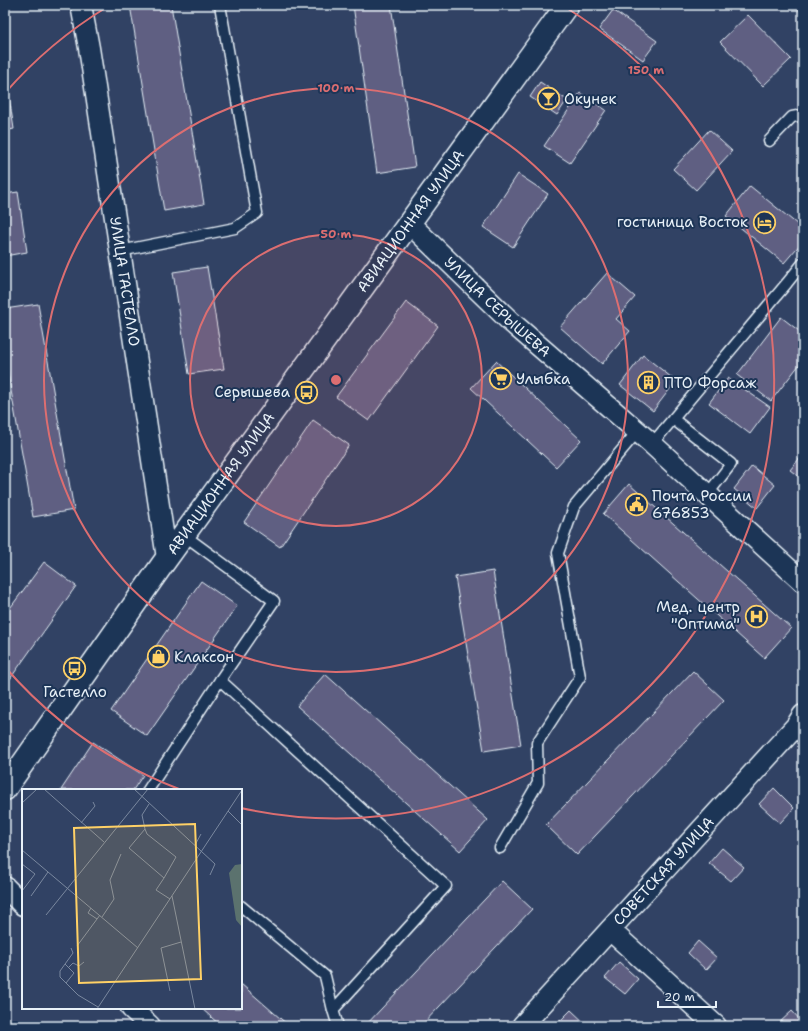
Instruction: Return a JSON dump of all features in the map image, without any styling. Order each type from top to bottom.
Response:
[{"type":"street","name":"УЛИЦА ГАСТЕЛЛО","points":[[81,5],[167,558]]},
{"type":"street","name":"АВИАЦИОННАЯ УЛИЦА","points":[[5,789],[167,558],[567,5]]},
{"type":"street","name":"УЛИЦА СЕРЫШЕВА","points":[[409,222],[510,321],[652,444],[803,582]]},
{"type":"street","name":"СОВЕТСКАЯ УЛИЦА","points":[[522,1026],[791,731],[803,715]]},
{"type":"street","points":[[6,891],[22,904]]},
{"type":"street","points":[[610,930],[716,1026]]},
{"type":"street","points":[[132,1009],[150,1026]]},
{"type":"lane","points":[[120,252],[235,228],[257,213],[220,5]]},
{"type":"lane","points":[[769,141],[792,118],[803,115]]},
{"type":"lane","points":[[652,444],[778,295],[803,263]]},
{"type":"lane","points":[[673,419],[730,464],[707,495]]},
{"type":"lane","points":[[500,848],[538,783],[536,743],[580,677],[558,553],[574,507],[637,432]]},
{"type":"lane","points":[[149,789],[274,601],[184,535]]},
{"type":"lane","points":[[220,680],[446,886],[334,1010]]},
{"type":"lane","points":[[242,907],[325,976],[338,1026]]},
{"type":"building","points":[[130,5],[171,5],[204,204],[164,211]]},
{"type":"building","points":[[353,5],[391,5],[415,167],[377,173]]},
{"type":"building","points":[[794,5],[803,5],[803,15]]},
{"type":"building","points":[[613,10],[657,41],[643,60],[599,29]]},
{"type":"building","points":[[748,15],[791,59],[763,86],[720,42]]},
{"type":"building","points":[[5,71],[14,129],[5,131]]},
{"type":"building","points":[[540,82],[567,100],[557,115],[530,97]]},
{"type":"building","points":[[580,93],[606,110],[570,163],[544,146]]},
{"type":"building","points":[[709,130],[732,151],[696,190],[673,169]]},
{"type":"building","points":[[518,174],[548,194],[513,247],[483,227]]},
{"type":"building","name":"гостиница Восток","points":[[750,186],[803,229],[803,241],[784,263],[726,216]]},
{"type":"building","points":[[18,192],[27,252],[5,256],[5,194]]},
{"type":"building","points":[[207,267],[224,369],[189,374],[173,272]]},
{"type":"building","points":[[607,273],[635,297],[616,319],[630,331],[602,364],[560,327]]},
{"type":"building","points":[[406,302],[438,326],[369,421],[336,397]]},
{"type":"building","points":[[38,304],[74,510],[33,517],[5,356],[5,309]]},
{"type":"building","points":[[781,317],[803,334],[803,360],[771,401],[737,375]]},
{"type":"building","name":"ПТО Форсаж","points":[[643,355],[676,381],[653,411],[620,385]]},
{"type":"building","points":[[496,361],[581,440],[556,467],[471,388]]},
{"type":"building","points":[[728,378],[770,407],[750,434],[709,403]]},
{"type":"building","points":[[313,420],[349,445],[280,547],[244,522]]},
{"type":"building","points":[[803,454],[803,480],[790,470]]},
{"type":"building","points":[[752,466],[775,485],[757,508],[734,489]]},
{"type":"building","points":[[629,484],[791,628],[764,658],[603,514]]},
{"type":"building","points":[[44,562],[76,586],[5,686],[5,615]]},
{"type":"building","points":[[493,571],[521,745],[484,751],[455,577]]},
{"type":"building","points":[[201,581],[237,606],[147,736],[111,711]]},
{"type":"building","points":[[693,671],[724,700],[577,855],[546,825]]},
{"type":"building","points":[[325,674],[488,820],[460,851],[297,706]]},
{"type":"building","points":[[93,742],[143,775],[134,789],[62,789]]},
{"type":"building","points":[[774,788],[794,808],[780,823],[759,804]]},
{"type":"building","points":[[722,848],[744,867],[731,881],[709,863]]},
{"type":"building","points":[[502,881],[532,909],[421,1026],[365,1026]]},
{"type":"building","points":[[698,941],[717,958],[706,970],[688,953]]},
{"type":"building","points":[[619,962],[638,979],[625,994],[605,978]]},
{"type":"building","points":[[242,985],[289,1026],[221,1026],[202,1009],[242,1009]]},
{"type":"building","points":[[571,1010],[588,1026],[556,1025]]},
{"type":"building","points":[[792,1011],[803,1023],[803,1026],[782,1026],[779,1023]]},
{"type":"place","name":"Окунек","points":[[549,99]]},
{"type":"place","name":"гостиница Восток","points":[[764,222]]},
{"type":"place","name":"Улыбка","points":[[501,379]]},
{"type":"place","name":"ПТО Форсаж","points":[[648,383]]},
{"type":"place","name":"Серышева","points":[[306,392]]},
{"type":"place","name":"Почта России 676853","points":[[637,505]]},
{"type":"place","name":"Мед. центр \"Оптима\"","points":[[756,616]]},
{"type":"place","name":"Клаксон","points":[[159,657]]},
{"type":"place","name":"Гастелло","points":[[75,669]]}]
